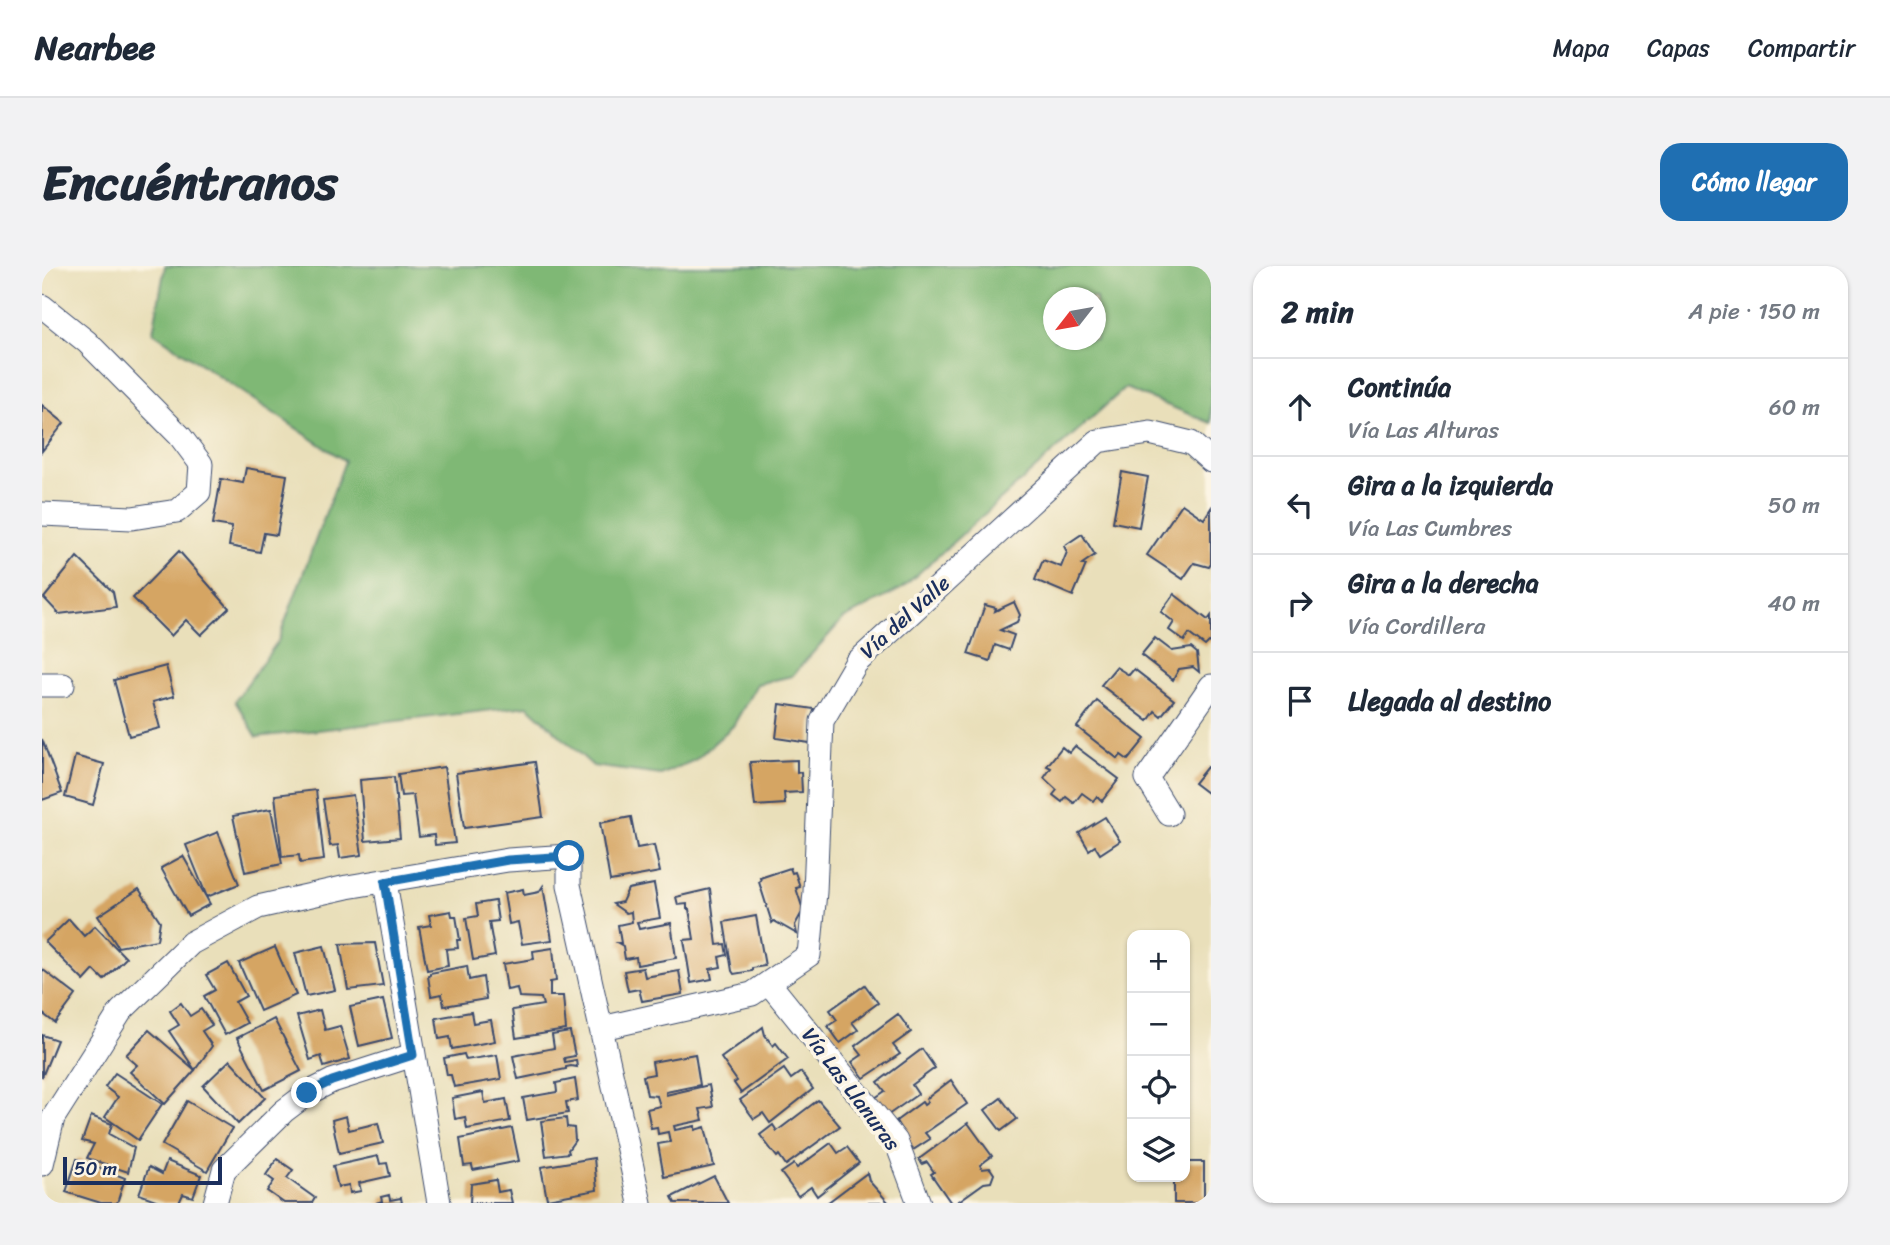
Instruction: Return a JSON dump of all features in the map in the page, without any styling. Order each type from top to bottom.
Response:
[{"type":"street","points":[[42,306],[87,342],[180,436],[201,464],[199,492],[177,512],[132,519],[42,514]]},
{"type":"street","name":"Vía del Valle","points":[[603,1028],[752,994],[809,955],[815,892],[822,721],[856,663],[1098,441],[1150,433],[1191,443],[1211,461]]},
{"type":"street","points":[[1169,814],[1147,778],[1211,686]]},
{"type":"street","points":[[42,1164],[48,1115],[121,1011],[191,943],[258,907],[347,887],[508,860],[569,856],[569,885],[640,1203]]},
{"type":"street","points":[[385,882],[439,1203]]},
{"type":"street","name":"Vía Las Llanuras","points":[[769,983],[896,1141],[919,1203]]},
{"type":"street","points":[[215,1203],[224,1170],[284,1111],[307,1093],[332,1081],[413,1055]]},
{"type":"green space","points":[[165,266],[1211,266],[1211,423],[1125,388],[901,589],[843,619],[792,676],[757,684],[733,726],[695,760],[661,775],[593,766],[528,706],[257,737],[235,701],[278,641],[345,461],[153,332]]},
{"type":"building","points":[[42,405],[64,423],[42,451]]},
{"type":"building","points":[[246,468],[287,475],[277,535],[264,533],[260,552],[229,546],[232,527],[213,524],[221,479],[243,483]]},
{"type":"building","points":[[1122,472],[1148,477],[1139,527],[1113,522]]},
{"type":"building","points":[[1182,504],[1204,519],[1211,508],[1211,564],[1209,567],[1194,563],[1183,579],[1147,555]]},
{"type":"building","points":[[1082,534],[1095,555],[1082,564],[1086,565],[1073,596],[1035,580],[1043,560],[1061,567],[1067,552],[1064,546]]},
{"type":"building","points":[[179,551],[229,608],[201,635],[186,620],[171,636],[133,598]]},
{"type":"building","points":[[77,557],[113,592],[116,607],[59,614],[44,598]]},
{"type":"building","points":[[1174,594],[1208,620],[1211,616],[1211,643],[1205,646],[1189,634],[1184,641],[1169,630],[1174,622],[1161,612]]},
{"type":"building","points":[[1014,602],[1020,615],[1017,622],[1000,630],[1014,635],[1009,650],[995,645],[990,661],[968,654],[985,605],[996,608],[995,611]]},
{"type":"building","points":[[1155,638],[1172,651],[1191,648],[1197,653],[1199,672],[1193,667],[1179,669],[1173,680],[1141,655]]},
{"type":"building","points":[[166,666],[174,696],[153,702],[160,728],[129,736],[114,680]]},
{"type":"building","points":[[1116,667],[1129,675],[1134,669],[1174,700],[1161,716],[1155,711],[1148,721],[1101,685]]},
{"type":"building","points":[[1097,701],[1145,739],[1128,760],[1121,755],[1118,759],[1077,727]]},
{"type":"building","points":[[780,704],[814,709],[810,743],[776,738]]},
{"type":"building","points":[[42,739],[62,793],[42,800]]},
{"type":"building","points":[[1075,746],[1119,779],[1102,801],[1097,796],[1093,801],[1082,793],[1074,803],[1066,797],[1062,802],[1053,795],[1057,790],[1044,778],[1051,768],[1047,766],[1062,747],[1069,753]]},
{"type":"building","points":[[75,756],[104,764],[93,805],[65,797]]},
{"type":"building","points":[[797,760],[802,792],[784,793],[785,804],[755,806],[750,762]]},
{"type":"building","points":[[535,762],[543,817],[464,828],[456,773]]},
{"type":"building","points":[[444,767],[455,843],[435,845],[434,835],[419,837],[413,795],[401,796],[398,774]]},
{"type":"building","points":[[1207,767],[1211,770],[1211,796],[1194,783]]},
{"type":"building","points":[[394,777],[400,838],[365,841],[360,780]]},
{"type":"building","points":[[316,790],[324,860],[300,863],[299,855],[282,857],[275,795]]},
{"type":"building","points":[[353,795],[362,855],[340,858],[338,845],[330,846],[323,799]]},
{"type":"building","points":[[271,809],[282,864],[245,872],[233,816]]},
{"type":"building","points":[[631,817],[637,848],[654,845],[660,872],[610,881],[600,823]]},
{"type":"building","points":[[1105,817],[1120,841],[1100,854],[1095,846],[1089,850],[1079,833]]},
{"type":"building","points":[[218,832],[239,884],[207,897],[186,845]]},
{"type":"building","points":[[183,856],[210,904],[188,916],[161,868]]},
{"type":"building","points":[[790,868],[792,873],[795,872],[800,887],[796,888],[804,913],[795,925],[797,934],[774,921],[772,923],[759,882],[760,878]]},
{"type":"building","points":[[654,884],[660,918],[637,922],[639,929],[671,923],[676,958],[637,965],[636,957],[625,959],[623,946],[618,943],[621,943],[618,925],[632,922],[631,912],[626,913],[613,904],[622,902],[628,889]]},
{"type":"building","points":[[543,886],[552,940],[522,944],[518,922],[509,924],[504,893],[523,889],[524,895],[539,892]]},
{"type":"building","points":[[139,889],[160,921],[157,940],[118,947],[98,916]]},
{"type":"building","points":[[710,889],[717,945],[725,944],[727,955],[719,957],[721,967],[710,969],[712,979],[691,983],[684,940],[694,939],[689,909],[687,904],[678,905],[676,897]]},
{"type":"building","points":[[495,901],[498,921],[489,922],[495,956],[473,960],[466,918],[478,916],[476,904]]},
{"type":"building","points":[[451,911],[452,916],[456,916],[460,940],[457,940],[458,948],[446,949],[448,966],[427,970],[419,927],[431,925],[429,915]]},
{"type":"building","points":[[756,916],[765,966],[734,974],[724,922]]},
{"type":"building","points":[[69,919],[84,936],[95,926],[126,958],[104,980],[94,970],[84,981],[45,942]]},
{"type":"building","points":[[375,943],[383,986],[348,990],[340,944]]},
{"type":"building","points":[[324,946],[335,990],[306,996],[295,953]]},
{"type":"building","points":[[275,947],[296,995],[260,1011],[239,963]]},
{"type":"building","points":[[553,948],[556,981],[550,982],[550,996],[563,996],[566,1030],[516,1038],[512,1010],[543,1005],[541,998],[519,997],[517,988],[507,990],[503,964],[534,959],[533,951]]},
{"type":"building","points":[[228,963],[246,996],[235,1002],[247,1023],[225,1035],[204,996],[215,990],[206,975]]},
{"type":"building","points":[[467,966],[469,980],[483,977],[486,999],[444,1006],[442,994],[431,996],[428,976],[430,973]]},
{"type":"building","points":[[643,968],[645,977],[679,971],[683,994],[642,1001],[639,989],[628,991],[624,971]]},
{"type":"building","points":[[42,969],[76,995],[55,1023],[42,1013]]},
{"type":"building","points":[[865,985],[878,1003],[852,1022],[858,1030],[840,1043],[828,1026],[837,1020],[830,1010]]},
{"type":"building","points":[[383,1000],[392,1038],[359,1046],[350,1007]]},
{"type":"building","points":[[181,1003],[190,1016],[201,1009],[212,1025],[202,1031],[212,1046],[195,1070],[169,1031],[179,1025],[170,1011]]},
{"type":"building","points":[[320,1010],[325,1030],[340,1026],[350,1059],[324,1067],[321,1056],[310,1060],[297,1016]]},
{"type":"building","points":[[471,1012],[473,1023],[491,1020],[495,1041],[452,1049],[450,1037],[439,1039],[436,1018]]},
{"type":"building","points":[[898,1014],[911,1032],[893,1045],[900,1054],[864,1078],[852,1062],[862,1055],[855,1046]]},
{"type":"building","points":[[274,1019],[301,1071],[264,1090],[237,1038]]},
{"type":"building","points":[[763,1027],[773,1046],[776,1043],[788,1059],[741,1093],[734,1083],[737,1081],[721,1058]]},
{"type":"building","points":[[149,1030],[195,1070],[165,1104],[130,1072],[137,1065],[126,1055]]},
{"type":"building","points":[[570,1032],[575,1056],[564,1058],[565,1062],[576,1060],[577,1067],[566,1067],[518,1079],[513,1056],[554,1048],[552,1035]]},
{"type":"building","points":[[42,1035],[57,1040],[42,1077]]},
{"type":"building","points":[[922,1049],[935,1068],[912,1085],[918,1094],[888,1115],[875,1098],[885,1091],[878,1082]]},
{"type":"building","points":[[464,1054],[466,1060],[497,1055],[501,1079],[454,1087],[451,1075],[447,1075],[444,1058]]},
{"type":"building","points":[[695,1054],[700,1085],[666,1092],[666,1095],[709,1085],[713,1107],[700,1109],[703,1120],[674,1126],[675,1130],[705,1127],[714,1166],[664,1177],[658,1144],[670,1142],[668,1132],[658,1134],[657,1127],[651,1128],[647,1109],[660,1106],[657,1096],[647,1095],[643,1076],[654,1074],[652,1062]]},
{"type":"building","points":[[230,1060],[265,1098],[238,1124],[203,1086]]},
{"type":"building","points":[[784,1069],[791,1079],[801,1072],[813,1089],[770,1123],[763,1113],[754,1119],[740,1100]]},
{"type":"building","points":[[115,1073],[162,1104],[138,1140],[105,1117],[118,1097],[105,1087]]},
{"type":"building","points":[[575,1079],[578,1100],[566,1102],[568,1113],[527,1120],[523,1098],[557,1092],[556,1083]]},
{"type":"building","points":[[951,1080],[967,1104],[925,1133],[930,1139],[913,1150],[896,1121],[922,1102],[924,1105],[928,1102],[926,1099]]},
{"type":"building","points":[[483,1092],[485,1103],[506,1099],[510,1121],[467,1129],[465,1117],[455,1119],[452,1098]]},
{"type":"building","points":[[1001,1098],[1017,1119],[1001,1131],[985,1110]]},
{"type":"building","points":[[818,1100],[840,1126],[786,1165],[760,1135],[773,1125],[777,1131]]},
{"type":"building","points":[[187,1101],[232,1128],[207,1171],[162,1145]]},
{"type":"building","points":[[91,1116],[112,1124],[109,1134],[134,1148],[128,1172],[87,1158],[94,1144],[82,1141]]},
{"type":"building","points":[[346,1116],[349,1130],[378,1123],[383,1143],[339,1153],[332,1120]]},
{"type":"building","points":[[566,1118],[567,1127],[574,1128],[575,1140],[568,1150],[569,1153],[546,1156],[541,1121]]},
{"type":"building","points":[[968,1123],[992,1156],[980,1165],[982,1169],[990,1168],[994,1174],[991,1182],[984,1183],[956,1203],[951,1203],[931,1174],[934,1172],[927,1162],[922,1164],[919,1159]]},
{"type":"building","points":[[512,1128],[519,1161],[473,1170],[472,1165],[464,1166],[460,1139]]},
{"type":"building","points":[[831,1143],[838,1153],[847,1147],[859,1163],[817,1196],[811,1187],[798,1196],[781,1173],[794,1164],[797,1168]]},
{"type":"building","points":[[378,1156],[380,1164],[387,1163],[390,1176],[359,1183],[361,1191],[350,1193],[349,1185],[338,1187],[333,1166]]},
{"type":"building","points":[[594,1158],[597,1190],[547,1199],[541,1167]]},
{"type":"building","points":[[77,1159],[125,1178],[117,1203],[101,1203],[66,1192]]},
{"type":"building","points":[[277,1159],[293,1170],[287,1178],[315,1198],[312,1203],[284,1203],[267,1191],[274,1181],[266,1175]]},
{"type":"building","points":[[167,1161],[201,1175],[193,1197],[183,1194],[179,1203],[164,1203],[139,1194],[149,1167],[162,1174]]},
{"type":"building","points":[[1190,1162],[1204,1162],[1204,1195],[1209,1195],[1209,1203],[1174,1203],[1174,1182],[1190,1182]]},
{"type":"building","points":[[867,1173],[869,1181],[889,1203],[827,1203]]},
{"type":"building","points":[[714,1176],[728,1203],[675,1203],[672,1197]]},
{"type":"building","points":[[496,1180],[498,1192],[509,1190],[512,1203],[470,1203],[471,1184]]},
{"type":"building","points":[[389,1195],[390,1200],[401,1198],[402,1203],[376,1203],[382,1201],[381,1197]]},
{"type":"route","points":[[307,1093],[332,1081],[413,1055],[398,949],[385,882],[508,860],[569,856]]}]
